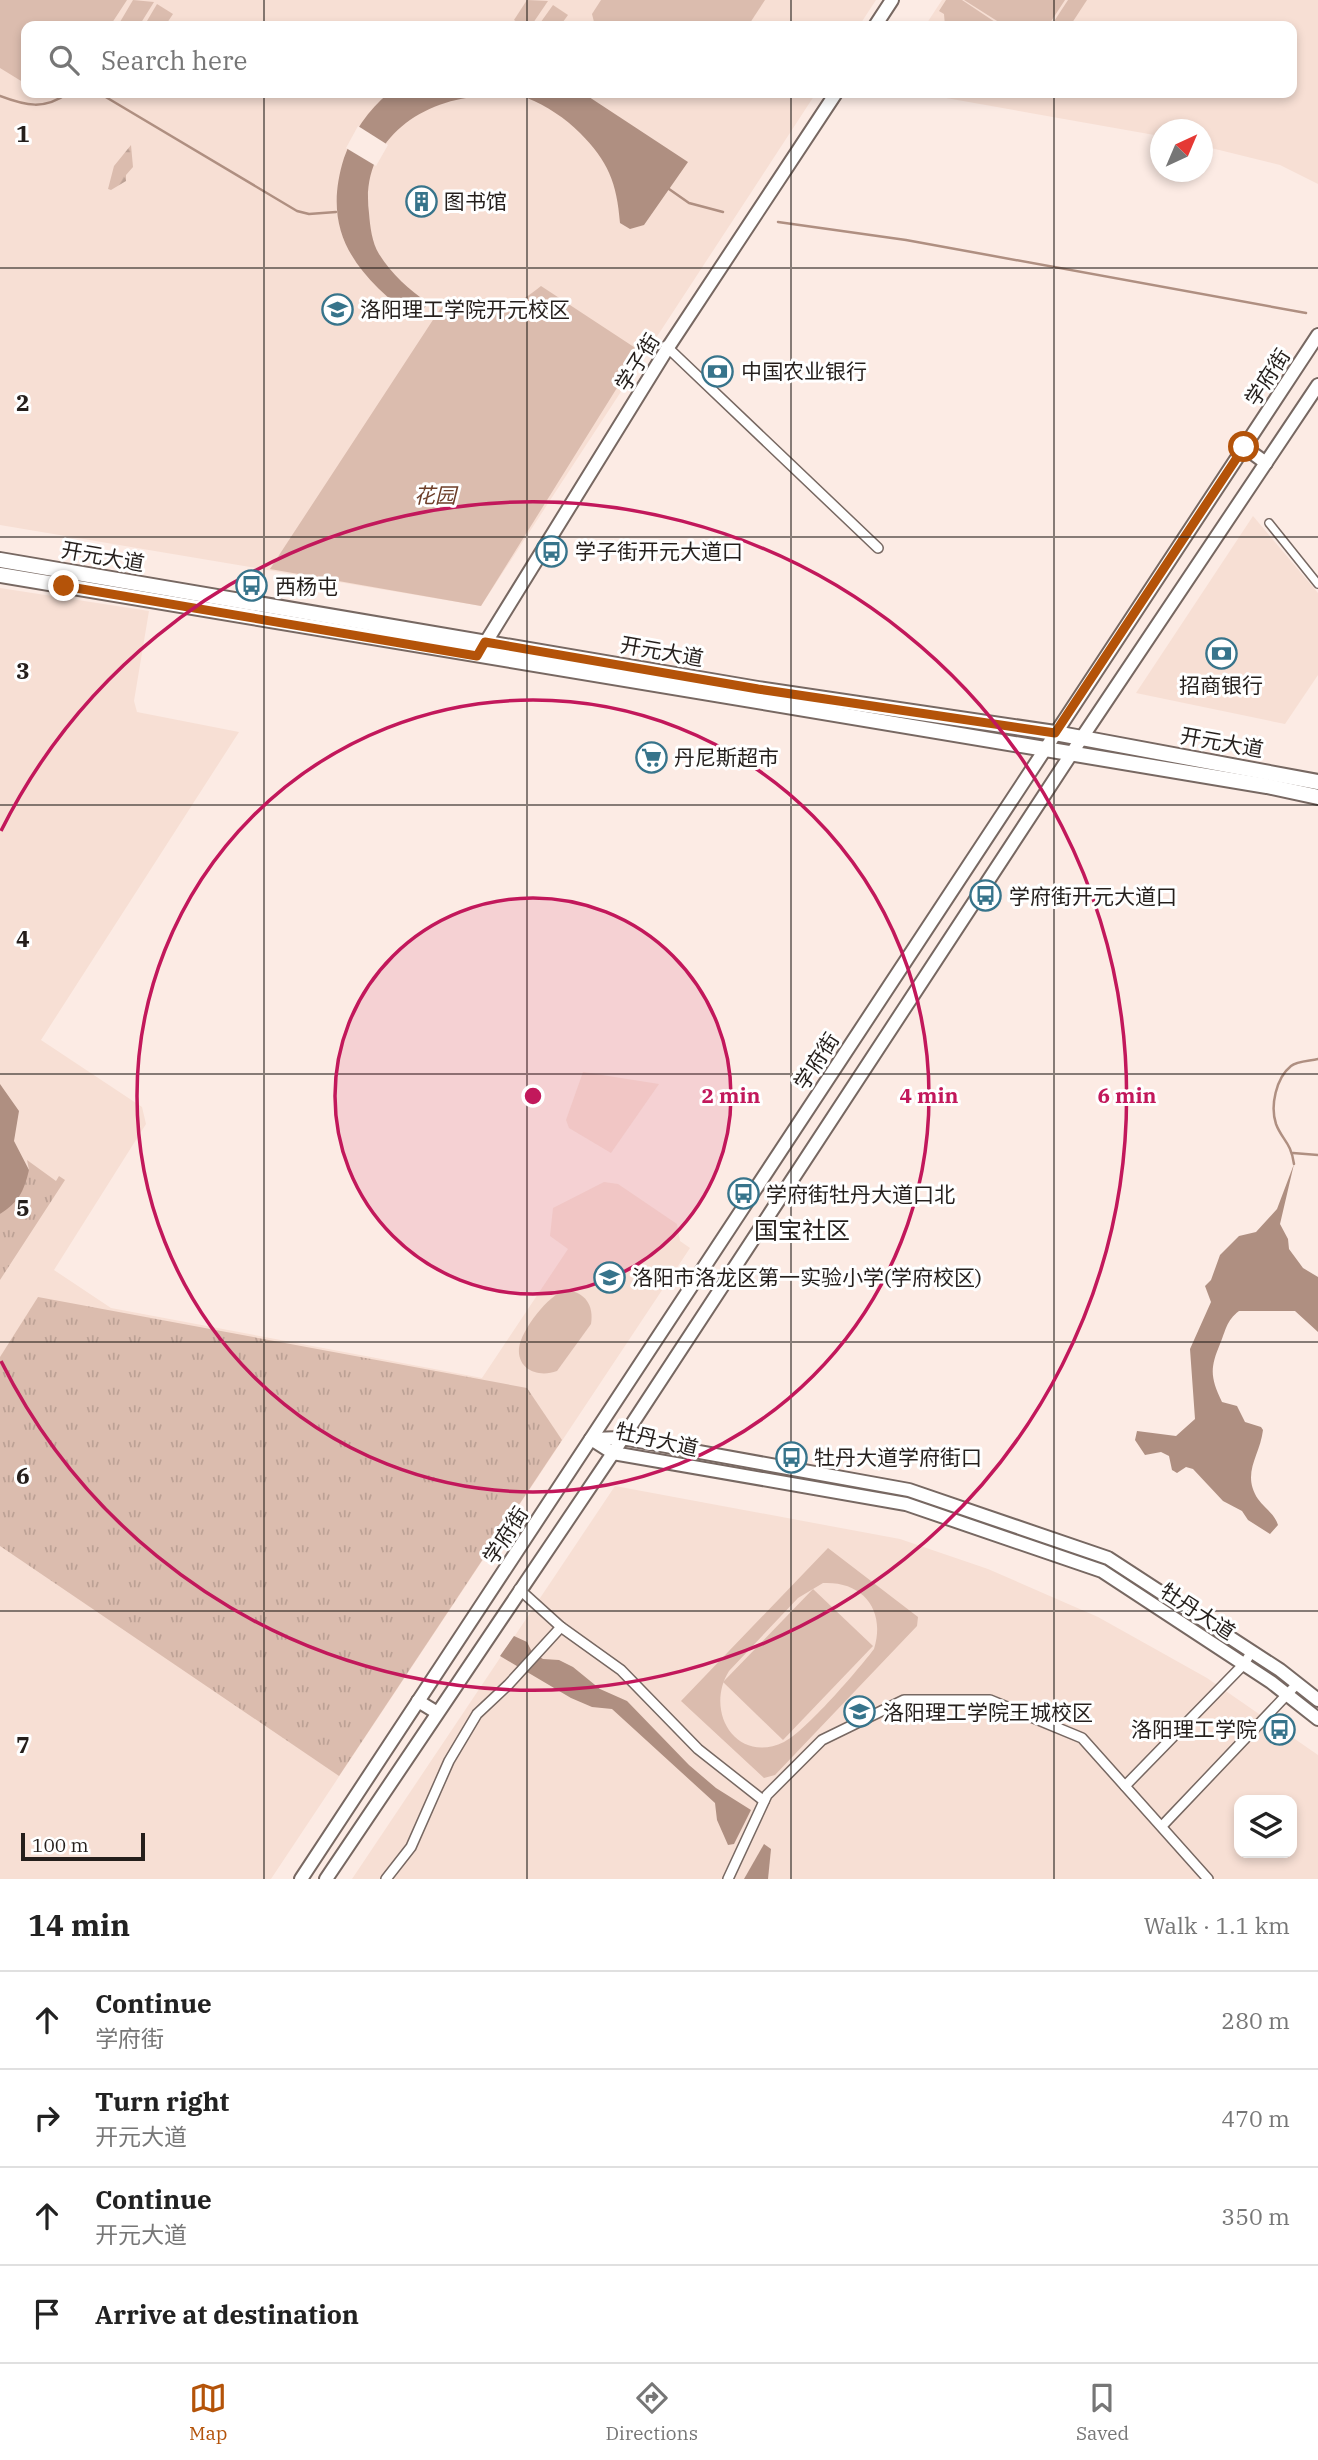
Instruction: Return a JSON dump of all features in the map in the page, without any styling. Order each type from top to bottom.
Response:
[{"type":"main road","points":[[880,21],[895,0]]},
{"type":"main road","name":"学子街","points":[[475,656],[667,346],[831,98]]},
{"type":"main road","name":"学府街","points":[[301,1879],[1318,335]]},
{"type":"main road","name":"学府街","points":[[326,1879],[613,1452],[1081,739],[1318,385]]},
{"type":"main road","points":[[1244,447],[1266,463]]},
{"type":"main road","name":"开元大道","points":[[0,560],[758,689],[1055,733],[1318,782]]},
{"type":"main road","name":"开元大道","points":[[0,575],[1318,797]]},
{"type":"main road","name":"牡丹大道","points":[[591,1439],[622,1438],[909,1490],[1108,1558],[1252,1651],[1318,1700]]},
{"type":"main road","name":"牡丹大道","points":[[591,1439],[613,1452],[906,1504],[1102,1571],[1244,1664],[1318,1719]]},
{"type":"main road","points":[[418,1701],[436,1712]]},
{"type":"street","points":[[667,346],[878,548]]},
{"type":"street","points":[[1269,523],[1318,584]]},
{"type":"street","points":[[519,1590],[561,1627],[621,1670],[698,1749],[764,1801]]},
{"type":"street","points":[[386,1879],[411,1847],[449,1761],[477,1714],[561,1627]]},
{"type":"street","points":[[1125,1786],[1244,1664],[1252,1651]]},
{"type":"street","points":[[1162,1826],[1297,1684]]},
{"type":"street","points":[[728,1879],[764,1801],[822,1740],[904,1700],[990,1700],[1082,1738],[1208,1879]]},
{"type":"shaded area","name":"洛阳理工学院开元校区","points":[[0,0],[876,0],[862,21],[21,21],[21,98],[813,98],[481,606],[0,525]]},
{"type":"shaded area","points":[[942,0],[1318,0],[1318,184],[1280,165],[1213,148],[1213,119],[1150,119],[1150,134],[946,98],[1297,98],[1297,21],[928,21]]},
{"type":"shaded area","points":[[466,98],[423,112],[403,126],[387,142],[375,163],[369,186],[370,223],[377,250],[395,275],[428,303],[416,320],[395,304],[361,269],[349,251],[341,231],[337,209],[338,185],[348,148],[368,114],[381,100]]},
{"type":"shaded area","points":[[527,98],[591,98],[688,162],[644,225],[630,229],[620,223],[613,184],[598,153],[574,128],[541,104]]},
{"type":"shaded area","points":[[1253,516],[1318,593],[1318,675],[1285,724],[1136,693]]},
{"type":"shaded area","points":[[0,588],[149,611],[134,701],[137,712],[239,732],[41,1040],[142,1107],[146,1124],[54,1270],[111,1308],[482,1378],[568,1249],[550,1236],[553,1208],[604,1182],[618,1184],[677,1224],[680,1241],[690,1248],[271,1879],[0,1879]]},
{"type":"shaded area","points":[[583,1072],[659,1084],[611,1153],[569,1128],[566,1120]]},
{"type":"shaded area","points":[[0,1084],[19,1111],[14,1141],[29,1170],[20,1195],[0,1214]]},
{"type":"shaded area","points":[[1294,1164],[1280,1224],[1288,1239],[1289,1249],[1303,1268],[1318,1277],[1318,1332],[1295,1311],[1239,1311],[1227,1326],[1213,1366],[1213,1379],[1222,1402],[1237,1406],[1245,1422],[1263,1430],[1251,1481],[1258,1499],[1278,1525],[1270,1534],[1248,1520],[1242,1511],[1223,1501],[1193,1469],[1186,1467],[1177,1473],[1172,1470],[1169,1456],[1161,1452],[1145,1455],[1135,1440],[1137,1431],[1176,1436],[1195,1419],[1190,1349],[1211,1302],[1205,1286],[1211,1280],[1220,1255],[1239,1236],[1256,1232],[1277,1209]]},
{"type":"shaded area","name":"洛阳理工学院王城校区","points":[[615,1486],[900,1539],[988,1569],[1098,1617],[1207,1678],[1318,1755],[1318,1879],[352,1879]]},
{"type":"shaded area","points":[[514,1636],[527,1642],[532,1652],[543,1659],[559,1660],[573,1667],[600,1689],[627,1701],[689,1765],[716,1788],[751,1810],[734,1844],[728,1845],[717,1820],[715,1803],[612,1709],[592,1707],[571,1698],[500,1656]]},
{"type":"shaded area","points":[[764,1844],[771,1849],[768,1879],[744,1879]]},
{"type":"green space","points":[[0,0],[127,0],[113,21],[21,21],[21,81],[0,68]]},
{"type":"green space","points":[[133,0],[154,2],[142,21],[121,21]]},
{"type":"green space","points":[[527,0],[548,1],[534,21],[514,20]]},
{"type":"green space","points":[[601,0],[765,0],[751,21],[594,21],[592,14]]},
{"type":"green space","points":[[946,0],[962,0],[994,21],[945,21],[944,14],[939,11]]},
{"type":"green space","points":[[964,0],[1065,0],[1051,21],[997,21]]},
{"type":"green space","points":[[1068,0],[1087,0],[1073,21],[1054,21]]},
{"type":"green space","points":[[157,4],[173,14],[168,21],[147,21]]},
{"type":"green space","points":[[553,5],[568,15],[564,21],[542,21]]},
{"type":"green space","points":[[131,145],[133,167],[126,175],[126,181],[111,190],[108,189],[114,166]]},
{"type":"green space","name":"花园","points":[[541,286],[640,351],[481,606],[270,569],[444,303],[471,309],[495,309],[517,302]]},
{"type":"green space","points":[[27,1160],[56,1181],[59,1176],[65,1180],[0,1280],[0,1214],[29,1170]]},
{"type":"green space","points":[[566,1290],[578,1293],[587,1301],[591,1311],[591,1324],[557,1371],[537,1373],[525,1367],[519,1356],[521,1341],[530,1323],[544,1305]]},
{"type":"green space","points":[[38,1297],[527,1388],[562,1440],[339,1776],[0,1546],[0,1357]]},
{"type":"green space","points":[[828,1548],[918,1617],[917,1626],[775,1775],[764,1778],[681,1701]],"holes":[[[823,1583],[837,1584],[860,1593],[874,1610],[877,1622],[874,1649],[831,1699],[794,1736],[767,1747],[752,1746],[739,1740],[729,1730],[720,1702],[722,1686],[729,1671],[798,1598]]]},
{"type":"green space","points":[[813,1589],[873,1646],[783,1740],[723,1682]]},
{"type":"pier","points":[[358,126],[388,145],[376,166],[346,148]]},
{"type":"waterway","points":[[0,96],[35,105],[60,98]]},
{"type":"waterway","points":[[107,98],[297,211],[309,214],[336,212]]},
{"type":"waterway","points":[[669,189],[689,203],[723,212]]},
{"type":"waterway","points":[[778,222],[906,240],[1306,313]]},
{"type":"waterway","points":[[1294,1164],[1289,1146],[1274,1117],[1276,1093],[1281,1078],[1291,1066],[1318,1059]]},
{"type":"waterway","points":[[1293,1153],[1318,1155]]},
{"type":"place","name":"图书馆","points":[[421,201]]},
{"type":"place","name":"洛阳理工学院开元校区","points":[[337,309]]},
{"type":"place","name":"中国农业银行","points":[[718,371]]},
{"type":"place","name":"学子街开元大道口","points":[[552,551]]},
{"type":"place","name":"西杨屯","points":[[252,586]]},
{"type":"place","name":"招商银行","points":[[1221,653]]},
{"type":"place","name":"丹尼斯超市","points":[[651,757]]},
{"type":"place","name":"学府街开元大道口","points":[[986,896]]},
{"type":"place","name":"学府街牡丹大道口北","points":[[743,1194]]},
{"type":"place","name":"洛阳市洛龙区第一实验小学(学府校区)","points":[[609,1277]]},
{"type":"place","name":"牡丹大道学府街口","points":[[791,1457]]},
{"type":"place","name":"洛阳理工学院王城校区","points":[[860,1712]]},
{"type":"place","name":"洛阳理工学院","points":[[1280,1729]]},
{"type":"district","name":"国宝社区","points":[[802,1230]]},
{"type":"route","points":[[64,586],[477,656],[485,642],[758,689],[1055,733],[1244,447]]}]
